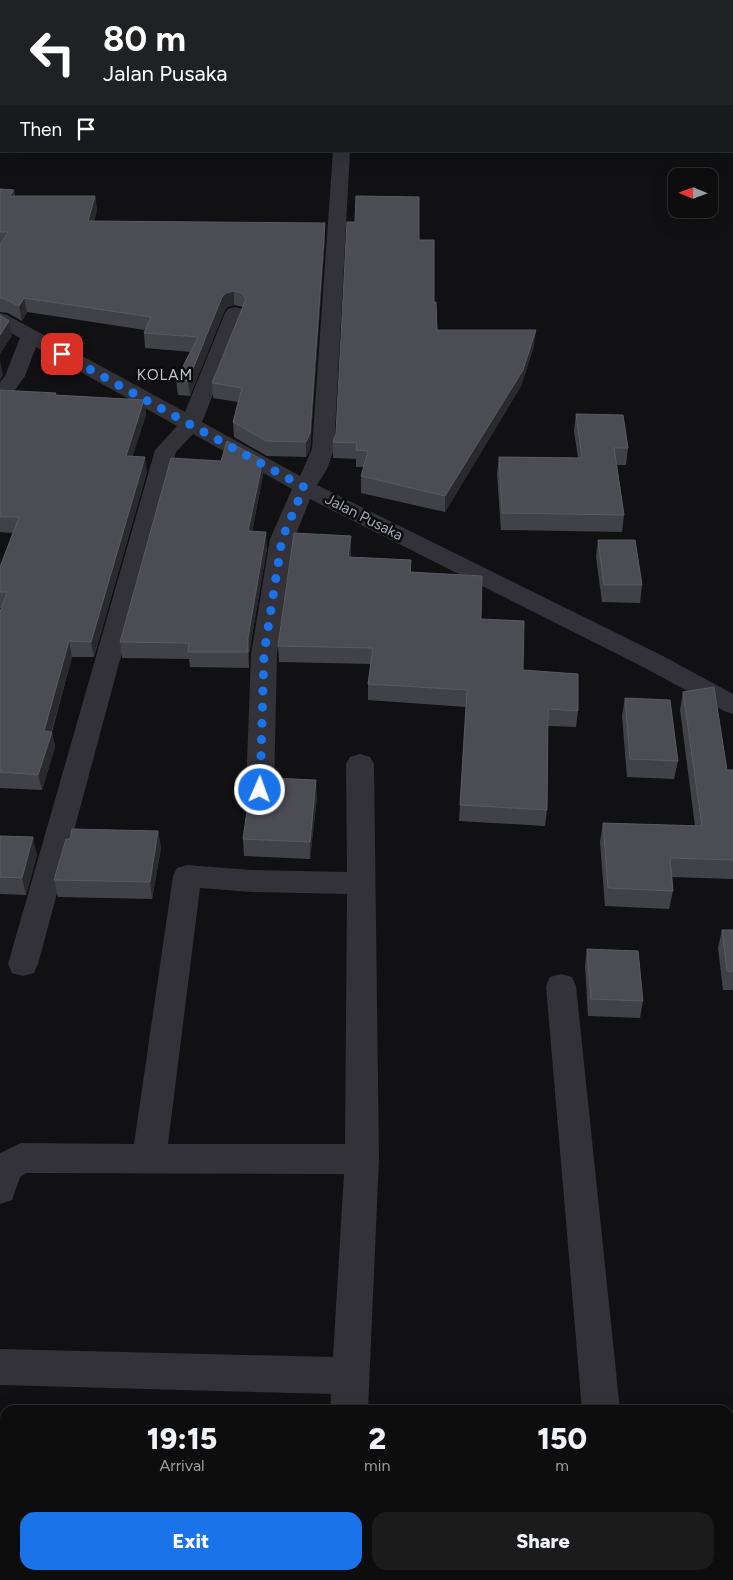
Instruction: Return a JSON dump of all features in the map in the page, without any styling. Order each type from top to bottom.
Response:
[{"type":"street","points":[[260,790],[264,654],[282,539],[304,487],[316,470],[323,449],[342,152]]},
{"type":"street","points":[[23,964],[166,450],[191,424],[235,314]]},
{"type":"street","name":"Jalan Pusaka","points":[[0,319],[304,487],[654,662],[733,705]]},
{"type":"street","points":[[0,397],[15,376],[30,337]]},
{"type":"street","points":[[0,1367],[350,1393],[362,1159],[360,764]]},
{"type":"street","points":[[149,1158],[187,876],[252,881],[362,883]]},
{"type":"street","points":[[561,986],[601,1405]]},
{"type":"street","points":[[0,1189],[5,1168],[21,1158],[362,1159]]},
{"type":"building","points":[[0,189],[14,190],[10,196],[95,196],[88,221],[325,223],[310,433],[306,442],[266,441],[233,422],[242,388],[212,383],[246,299],[242,293],[234,291],[226,293],[222,297],[188,381],[176,380],[198,337],[144,333],[151,317],[24,298],[19,306],[0,298],[0,245],[8,232],[0,232]]},
{"type":"building","points":[[356,196],[419,197],[419,240],[434,240],[434,302],[436,302],[437,330],[536,330],[523,370],[445,496],[361,476],[368,451],[356,450],[357,443],[333,442],[336,433],[347,222],[355,222]]},
{"type":"building","points":[[0,315],[9,321],[0,335]]},
{"type":"building","points":[[0,390],[144,400],[126,456],[145,457],[91,642],[69,641],[44,731],[52,732],[38,775],[0,772],[0,612],[7,592],[0,592],[0,567],[19,517],[0,517]]},
{"type":"building","points":[[576,414],[623,415],[628,448],[614,448],[624,515],[502,513],[499,457],[582,458]]},
{"type":"building","points":[[227,441],[263,460],[248,531],[266,532],[248,638],[248,652],[188,652],[189,643],[120,642],[171,458],[221,461]]},
{"type":"building","points":[[294,533],[351,536],[348,557],[411,560],[410,572],[482,576],[481,619],[524,621],[523,670],[578,674],[578,711],[548,709],[547,810],[460,805],[467,690],[368,684],[373,648],[278,646]]},
{"type":"building","points":[[598,540],[635,540],[642,585],[604,585]]},
{"type":"building","points":[[714,687],[727,770],[733,770],[733,860],[670,858],[673,891],[608,888],[603,823],[702,826],[683,692]]},
{"type":"building","points":[[625,698],[670,700],[678,761],[630,759]]},
{"type":"building","points":[[272,778],[316,780],[310,842],[243,839],[251,782],[259,784]]},
{"type":"building","points":[[72,829],[158,831],[150,882],[54,880],[66,839],[70,839]]},
{"type":"building","points":[[0,836],[33,837],[22,878],[0,877]]},
{"type":"building","points":[[722,930],[733,930],[733,972],[727,971]]},
{"type":"building","points":[[587,949],[638,951],[643,1001],[591,999]]},
{"type":"district","name":"KOLAM","points":[[165,375]]},
{"type":"route","points":[[62,354],[304,487],[282,539],[264,654],[260,790]]}]
